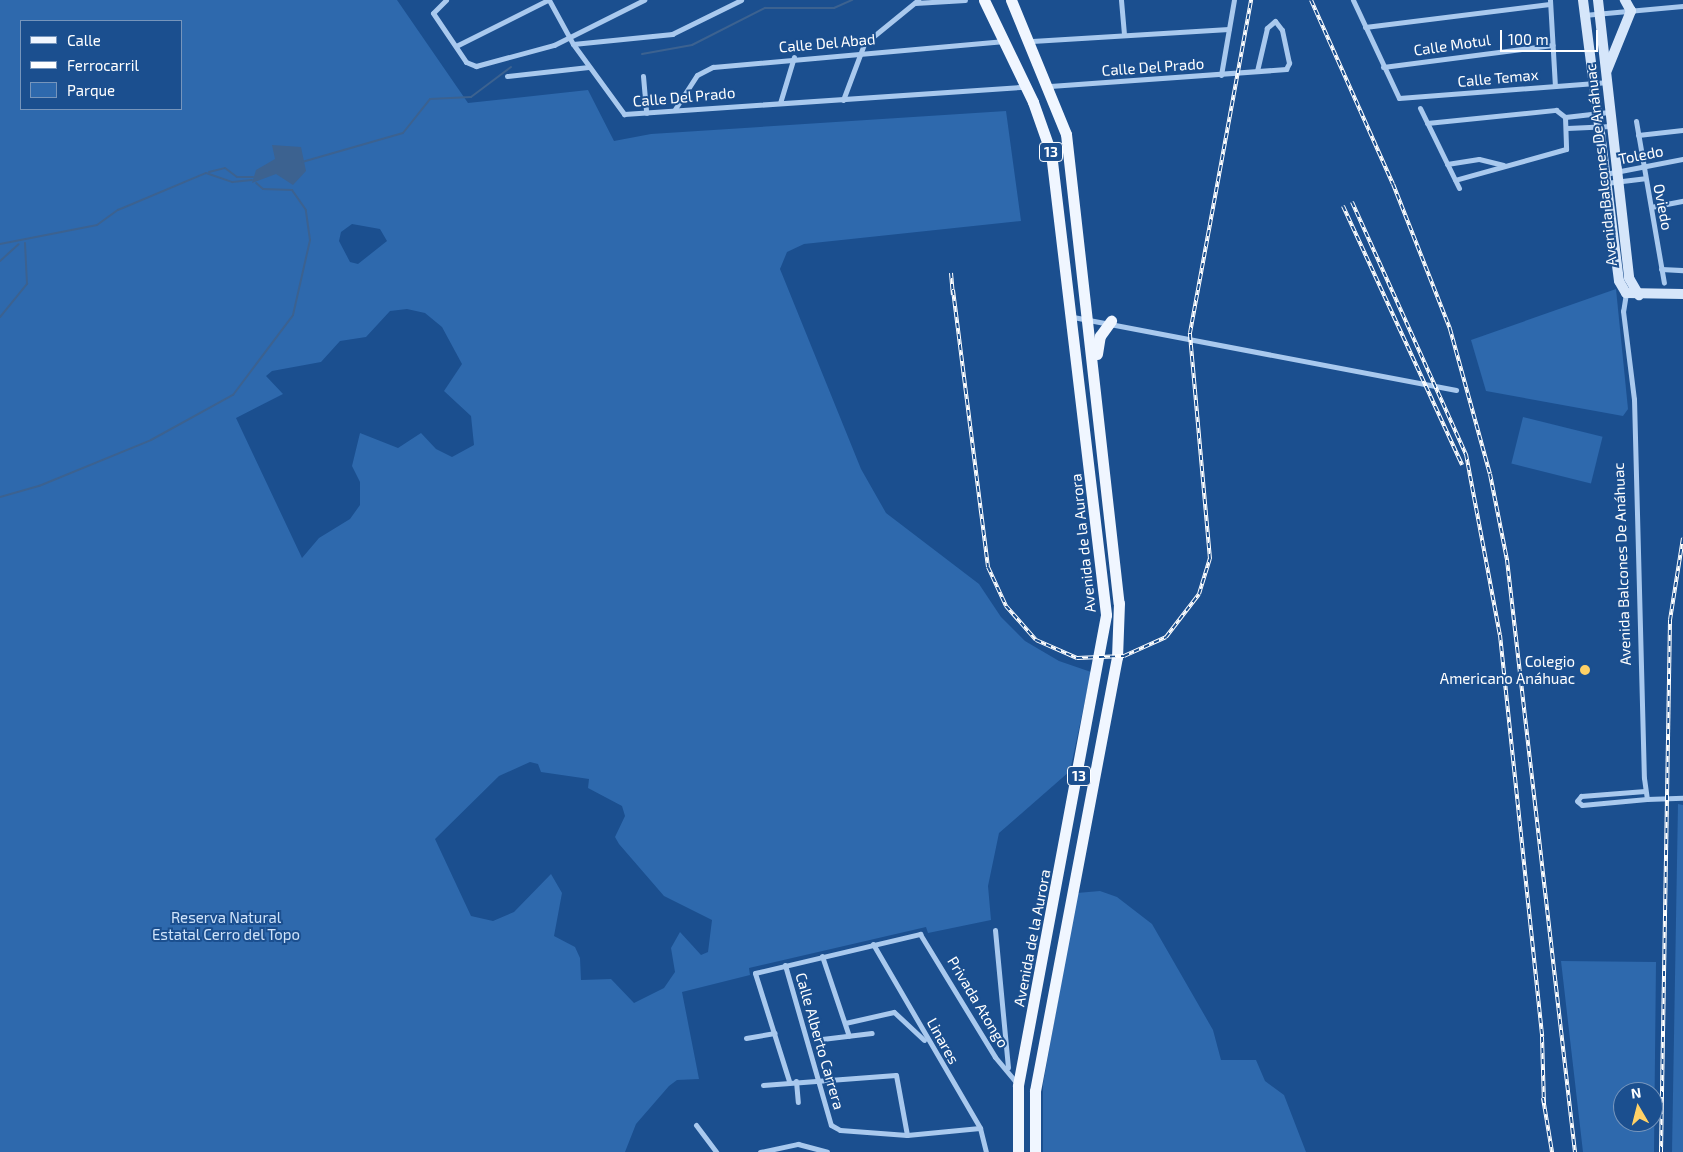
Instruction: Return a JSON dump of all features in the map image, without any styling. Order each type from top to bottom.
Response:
[{"type":"main road","name":"Avenida de la Aurora","points":[[984,0],[1002,41],[1026,87],[1051,154],[1073,317],[1106,615],[1100,664],[1018,1086],[1018,1152]]},
{"type":"main road","name":"Avenida de la Aurora","points":[[1011,0],[1032,41],[1066,134],[1095,378],[1119,630],[1035,1091],[1035,1152]]},
{"type":"main road","points":[[1095,378],[1099,340],[1111,321]]},
{"type":"street","points":[[446,0],[434,8],[466,62],[480,66],[569,38],[644,0]]},
{"type":"street","points":[[456,46],[548,0]]},
{"type":"street","name":"Calle Del Prado","points":[[548,0],[569,38],[619,112],[646,113],[675,109],[843,100],[1026,87]]},
{"type":"street","points":[[573,44],[672,34],[741,0]]},
{"type":"street","points":[[843,100],[859,53],[917,2],[966,0]]},
{"type":"street","points":[[1121,0],[1124,35]]},
{"type":"street","points":[[1221,75],[1234,0]]},
{"type":"street","points":[[1353,0],[1384,67]]},
{"type":"street","name":"Avenida Balcones De Anáhuac","points":[[1583,0],[1590,82],[1619,281],[1633,291]]},
{"type":"street","name":"Avenida Balcones De Anáhuac","points":[[1598,0],[1608,82],[1609,112],[1616,177],[1629,278],[1633,291],[1623,311],[1634,400],[1645,791],[1647,799]]},
{"type":"street","points":[[1625,0],[1631,11]]},
{"type":"street","points":[[1365,28],[1550,2],[1555,86]]},
{"type":"street","points":[[1584,15],[1683,6]]},
{"type":"street","points":[[1606,71],[1631,11]]},
{"type":"street","name":"Calle Del Prado","points":[[1050,86],[1221,75],[1257,71],[1289,66],[1282,30],[1275,21],[1267,26],[1257,71]]},
{"type":"street","points":[[1032,41],[1228,29]]},
{"type":"street","name":"Calle Del Abad","points":[[675,109],[704,70],[794,58],[1002,41]]},
{"type":"street","name":"Calle Motul","points":[[1384,67],[1553,45]]},
{"type":"street","points":[[780,102],[794,58]]},
{"type":"street","points":[[507,76],[589,67]]},
{"type":"street","name":"Calle Temax","points":[[1384,67],[1394,93],[1401,98],[1608,82]]},
{"type":"street","points":[[643,76],[646,113]]},
{"type":"street","points":[[1420,108],[1459,188]]},
{"type":"street","points":[[1427,122],[1556,110],[1565,117],[1595,119],[1611,126]]},
{"type":"street","points":[[1567,128],[1595,119],[1609,112]]},
{"type":"street","points":[[1455,180],[1503,165],[1566,149],[1567,128],[1565,117]]},
{"type":"street","name":"Oviedo","points":[[1636,121],[1642,168],[1651,207],[1664,283]]},
{"type":"street","points":[[1638,135],[1683,130]]},
{"type":"street","points":[[1447,164],[1479,159],[1503,165]]},
{"type":"street","name":"Toledo","points":[[1616,177],[1642,168],[1683,159]]},
{"type":"street","points":[[1605,179],[1616,177]]},
{"type":"street","points":[[1605,179],[1616,177]]},
{"type":"street","name":"Toledo","points":[[1616,177],[1645,178]]},
{"type":"street","points":[[1651,207],[1683,201]]},
{"type":"street","points":[[1662,269],[1683,270]]},
{"type":"street","points":[[1633,291],[1683,294]]},
{"type":"street","points":[[1073,317],[1088,317],[1111,321],[1456,390]]},
{"type":"street","points":[[1645,791],[1581,796],[1577,801],[1582,805],[1683,798]]},
{"type":"street","points":[[1632,792],[1633,801]]},
{"type":"street","points":[[1608,794],[1609,803]]},
{"type":"street","points":[[995,930],[1008,1067]]},
{"type":"street","name":"Privada Atongo","points":[[873,944],[918,934],[924,935],[995,1057],[1008,1067],[1018,1086]]},
{"type":"street","points":[[790,1081],[754,976],[785,965],[873,944]]},
{"type":"street","name":"Linares","points":[[873,944],[929,1045],[980,1128],[986,1152]]},
{"type":"street","points":[[822,956],[849,1036]]},
{"type":"street","name":"Calle Alberto Carrera","points":[[785,965],[821,1082],[831,1125],[840,1130],[907,1135]]},
{"type":"street","points":[[845,1023],[894,1012],[929,1045]]},
{"type":"street","points":[[746,1038],[775,1033]]},
{"type":"street","points":[[822,1039],[872,1033]]},
{"type":"street","points":[[763,1085],[790,1081],[821,1082],[896,1076],[907,1135],[980,1128]]},
{"type":"street","points":[[796,1081],[798,1102]]},
{"type":"street","points":[[696,1124],[716,1152]]},
{"type":"street","points":[[760,1152],[802,1144],[827,1152]]},
{"type":"green space","name":"Reserva Natural Estatal Cerro del Topo","points":[[0,0],[397,0],[468,103],[588,90],[614,141],[651,134],[1006,111],[1021,221],[804,244],[787,252],[780,269],[861,469],[886,513],[979,584],[1001,617],[1025,641],[1059,661],[1091,672],[1070,771],[999,833],[988,886],[991,920],[928,933],[926,927],[749,968],[750,975],[682,992],[699,1079],[677,1080],[669,1086],[636,1124],[625,1152],[0,1152]],"holes":[[[352,224],[380,229],[387,241],[358,264],[350,262],[339,241],[341,232]],[[407,309],[425,313],[442,327],[462,364],[444,391],[471,416],[474,445],[452,457],[436,449],[421,433],[398,448],[360,433],[352,466],[360,482],[360,505],[350,519],[319,538],[302,558],[236,418],[283,394],[266,376],[272,371],[321,362],[340,341],[366,337],[390,311]],[[530,762],[538,764],[541,772],[589,779],[588,788],[622,806],[625,816],[615,837],[619,844],[664,896],[712,920],[708,952],[701,955],[680,932],[671,948],[675,972],[664,988],[634,1003],[611,979],[581,980],[580,958],[575,947],[554,936],[562,893],[551,874],[514,912],[493,921],[471,916],[435,839],[499,776]]]},
{"type":"green space","points":[[1616,289],[1628,409],[1623,416],[1486,391],[1471,340]]},
{"type":"green space","points":[[1523,417],[1603,437],[1591,483],[1511,464]]},
{"type":"green space","points":[[1678,804],[1683,805],[1683,1152],[1672,1152]]},
{"type":"green space","points":[[1100,891],[1117,897],[1152,924],[1213,1030],[1221,1060],[1256,1060],[1265,1081],[1284,1095],[1306,1152],[1043,1152],[1043,1084],[1077,893]]},
{"type":"green space","points":[[1561,961],[1656,962],[1655,1082],[1613,1082],[1613,1132],[1654,1132],[1654,1152],[1583,1152]]},
{"type":"shaded area","points":[[272,145],[301,147],[306,171],[293,185],[276,174],[252,183],[256,170],[275,159]]},
{"type":"waterway","points":[[642,54],[692,45],[765,8],[834,8],[852,0]]},
{"type":"waterway","points":[[302,162],[403,133],[430,99],[471,97],[511,67]]},
{"type":"waterway","points":[[209,172],[225,168],[237,177],[253,177]]},
{"type":"waterway","points":[[0,244],[97,225],[118,210],[206,173],[232,182],[252,180]]},
{"type":"waterway","points":[[0,497],[39,486],[151,440],[233,395],[293,315],[310,240],[306,210],[292,190],[263,189],[256,183]]},
{"type":"waterway","points":[[0,317],[27,284],[25,243]]},
{"type":"waterway","points":[[0,261],[19,244]]},
{"type":"railway","points":[[953,290],[988,567],[1006,606],[1036,640],[1077,658],[1124,656],[1166,637],[1199,594],[1210,559],[1190,333],[1251,0]]},
{"type":"railway","points":[[1311,0],[1393,184],[1450,329],[1490,474],[1507,560],[1575,1152]]},
{"type":"railway","points":[[1352,202],[1466,454],[1500,635],[1542,1037],[1544,1105]]},
{"type":"railway","points":[[1343,206],[1462,465]]},
{"type":"railway","points":[[951,273],[953,295]]},
{"type":"railway","points":[[1661,1152],[1670,620],[1683,538]]},
{"type":"railway","points":[[1543,1098],[1552,1152]]},
{"type":"place","name":"Colegio Americano Anáhuac","points":[[1585,670]]}]
